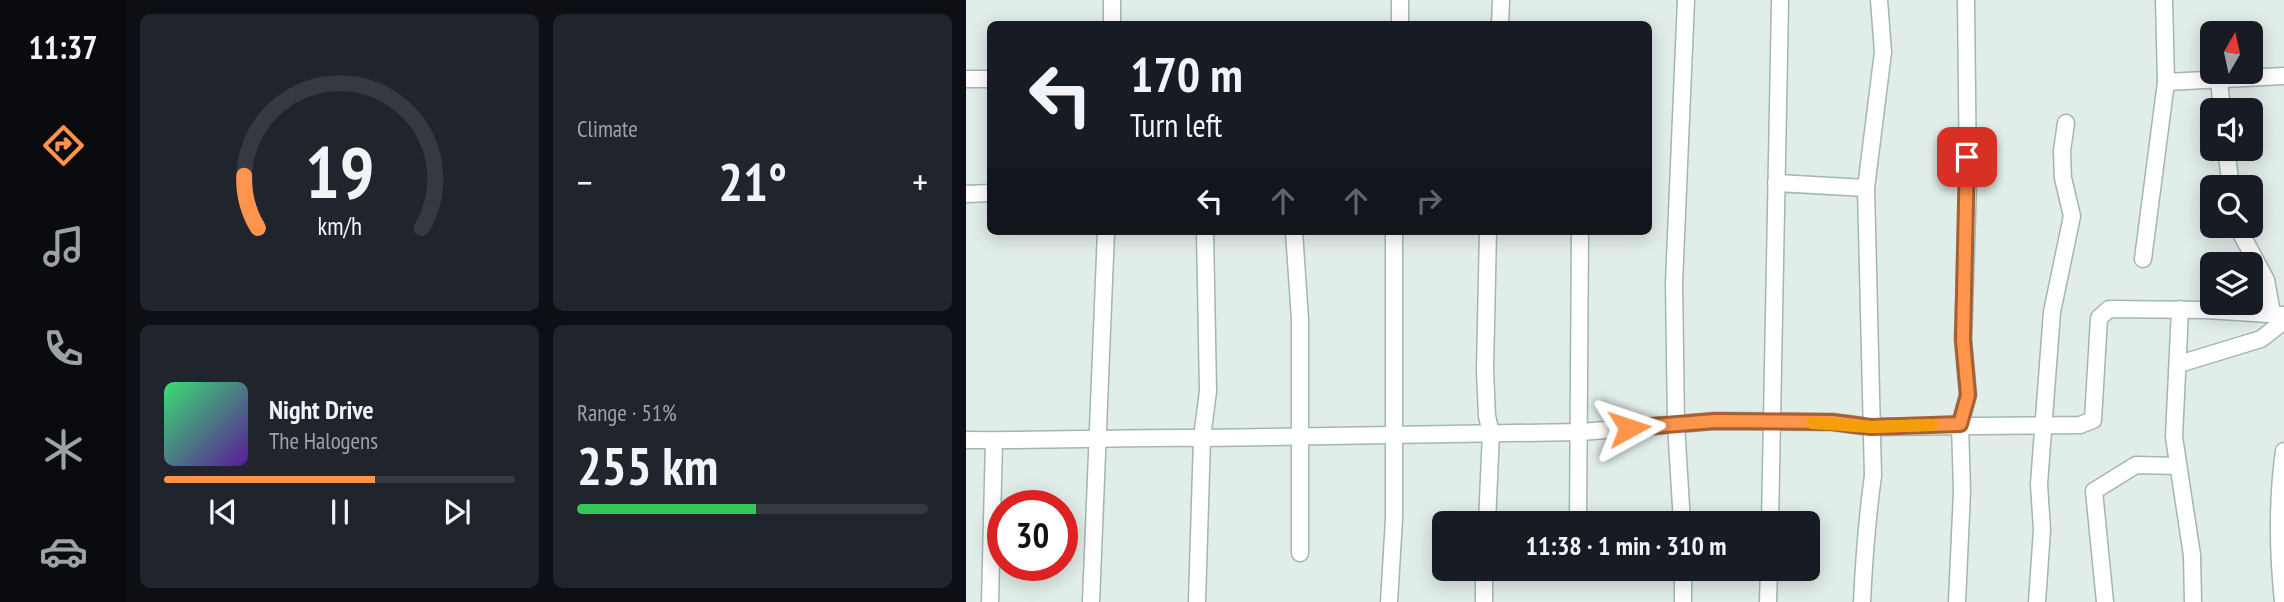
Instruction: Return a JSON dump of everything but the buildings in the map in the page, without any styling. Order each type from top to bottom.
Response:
[{"type":"street","points":[[1112,0],[1112,21]]},
{"type":"street","points":[[1400,0],[1400,21]]},
{"type":"street","points":[[1500,21],[1501,0]]},
{"type":"street","points":[[1681,511],[1676,424],[1674,283],[1686,0]]},
{"type":"street","points":[[1862,602],[1867,552],[1866,523],[1873,476],[1866,188],[1882,52],[1879,0]]},
{"type":"street","points":[[1957,602],[1962,491],[1960,424],[1968,395],[1963,352],[1968,183],[1966,0]]},
{"type":"street","points":[[2143,258],[2166,82],[2164,0]]},
{"type":"street","points":[[1770,511],[1780,3]]},
{"type":"street","points":[[2263,77],[2284,76]]},
{"type":"street","points":[[966,79],[987,79]]},
{"type":"street","points":[[2166,82],[2200,81]]},
{"type":"street","points":[[2037,602],[2042,530],[2039,484],[2052,312],[2072,216],[2063,178],[2062,151],[2066,123]]},
{"type":"street","points":[[1776,183],[1866,188]]},
{"type":"street","points":[[966,194],[987,193]]},
{"type":"street","points":[[1091,602],[1106,235]]},
{"type":"street","points":[[1197,602],[1202,438],[1208,391],[1204,300],[1205,235]]},
{"type":"street","points":[[1294,235],[1300,320],[1300,553]]},
{"type":"street","points":[[1389,602],[1395,437],[1394,235]]},
{"type":"street","points":[[1488,235],[1485,370],[1487,416],[1492,433],[1488,511]]},
{"type":"street","points":[[1578,511],[1581,432],[1580,235]]},
{"type":"street","points":[[2243,238],[2266,280],[2280,316]]},
{"type":"street","points":[[966,440],[1097,436],[1395,437],[1581,432],[1715,421],[1832,422],[1871,427],[1960,424],[2080,425],[2093,420],[2099,318],[2109,309],[2180,309],[2280,316]]},
{"type":"street","points":[[2180,309],[2174,437],[2192,555],[2193,602]]},
{"type":"street","points":[[2179,364],[2261,339],[2280,316]]},
{"type":"street","points":[[990,602],[993,441]]},
{"type":"street","points":[[2283,602],[2279,568],[2279,485],[2284,451]]},
{"type":"street","points":[[2105,602],[2094,491],[2136,465],[2178,466]]},
{"type":"street","points":[[1484,581],[1484,602]]},
{"type":"street","points":[[1683,581],[1683,602]]},
{"type":"street","points":[[1768,602],[1769,581]]},
{"type":"slow traffic","points":[[1812,423],[1832,422],[1871,427],[1932,425]]},
{"type":"route","points":[[1629,428],[1715,421],[1832,422],[1871,427],[1960,424],[1968,395],[1963,365],[1967,157]]}]
